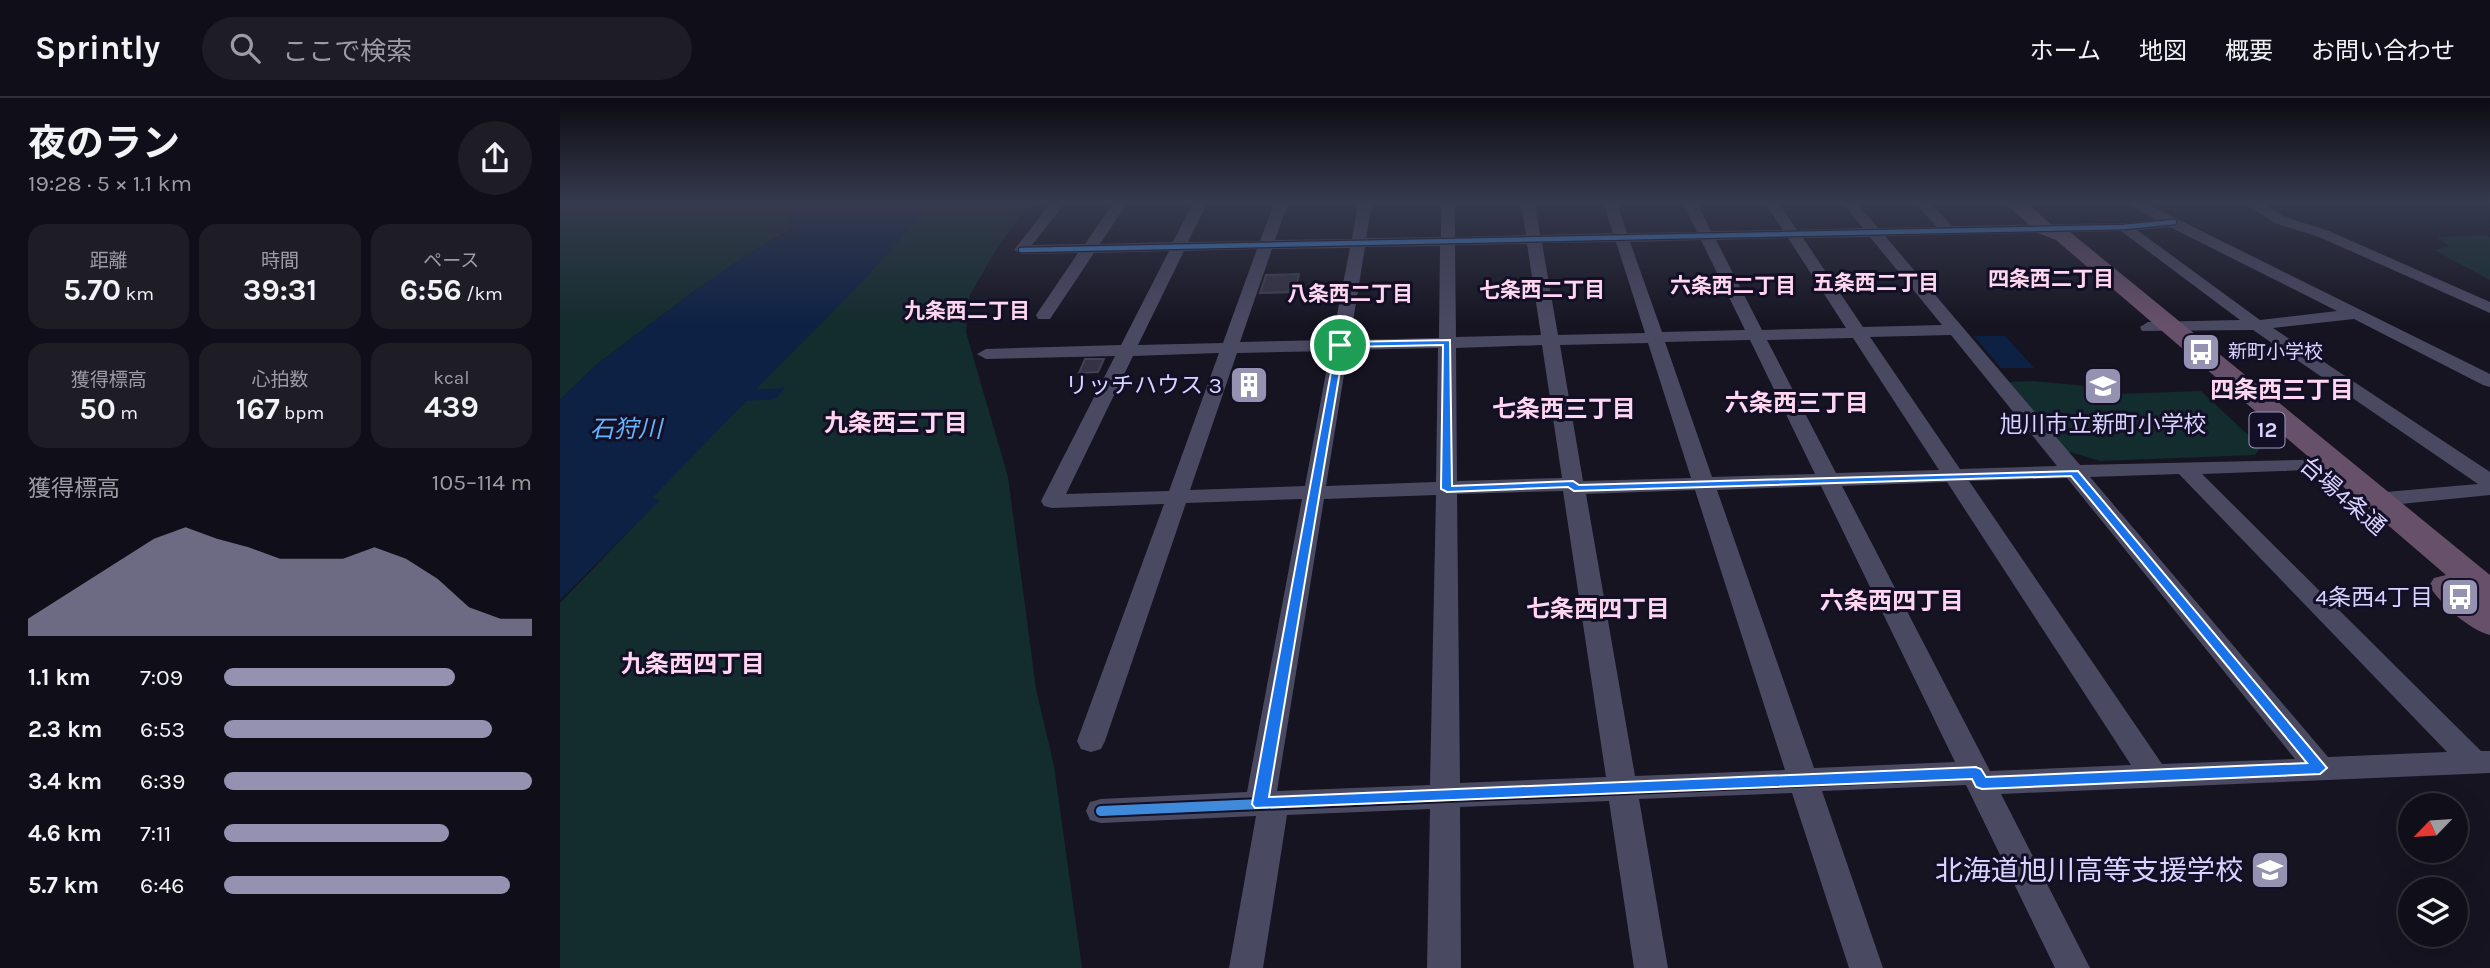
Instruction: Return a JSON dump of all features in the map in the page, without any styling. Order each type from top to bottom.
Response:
[{"type":"highway","name":"台場4条通","points":[[2054,244],[2160,327],[2320,464],[2379,501],[2490,594]]},
{"type":"highway","name":"台場4条通","points":[[2320,464],[2351,502],[2490,623]]},
{"type":"street","points":[[1026,244],[1021,250],[1330,244]]},
{"type":"street","points":[[1044,314],[1091,244]]},
{"type":"street","points":[[1180,244],[1052,501],[1953,477],[2320,464]]},
{"type":"street","points":[[1246,968],[1267,803],[1315,492],[1358,244]]},
{"type":"street","points":[[1444,968],[1448,244]]},
{"type":"street","points":[[1535,244],[1651,968]]},
{"type":"street","points":[[1623,244],[1866,968]]},
{"type":"street","points":[[1711,244],[2073,968]]},
{"type":"street","points":[[1799,244],[2153,775]]},
{"type":"street","points":[[1884,244],[2320,768]]},
{"type":"street","points":[[2147,244],[2257,325],[2490,482]]},
{"type":"street","points":[[2217,244],[2490,381]]},
{"type":"street","points":[[2346,244],[2490,308]]},
{"type":"street","points":[[1091,741],[1266,245]]},
{"type":"street","points":[[2160,327],[2257,325],[2356,314]]},
{"type":"street","points":[[986,354],[1955,330]]},
{"type":"street","points":[[2185,469],[2482,762]]},
{"type":"street","points":[[2351,502],[2490,489]]},
{"type":"street","points":[[1101,811],[1803,780],[2153,775],[2482,762]]},
{"type":"green space","points":[[560,244],[766,244],[689,295],[596,365],[560,400]]},
{"type":"green space","points":[[894,244],[1000,244],[970,295],[966,332],[1008,477],[1036,689],[1054,766],[1082,968],[560,968],[560,603],[659,500],[651,498],[747,400],[774,399],[784,389],[755,390]]},
{"type":"green space","points":[[2446,244],[2490,244],[2490,280],[2434,250],[2449,246]]},
{"type":"green space","points":[[2033,381],[2087,386],[2118,394],[2201,391],[2261,447],[2255,455],[2100,461],[2066,451],[2008,382]]},
{"type":"water","name":"石狩川","points":[[767,244],[896,244],[755,390],[785,388],[775,399],[746,401],[652,498],[660,500],[560,600],[560,400],[596,365],[745,256]]},
{"type":"water","points":[[1974,336],[2005,336],[2034,368],[2001,368]]},
{"type":"building","points":[[1299,274],[1295,292],[1260,293],[1266,275]]},
{"type":"building","points":[[1085,359],[1104,359],[1098,372],[1079,373]]},
{"type":"cycle path","points":[[1021,250],[1328,244]]},
{"type":"cycle path","points":[[1101,811],[1976,773]]},
{"type":"place","name":"新町小学校","points":[[2201,352]]},
{"type":"place","name":"リッチハウス 3","points":[[1249,385]]},
{"type":"place","name":"旭川市立新町小学校","points":[[2103,386]]},
{"type":"place","name":"4条西4丁目","points":[[2460,597]]},
{"type":"place","name":"北海道旭川高等支援学校","points":[[2270,870]]},
{"type":"district","name":"四条西二丁目","points":[[2051,279]]},
{"type":"district","name":"五条西二丁目","points":[[1876,283]]},
{"type":"district","name":"六条西二丁目","points":[[1733,286]]},
{"type":"district","name":"七条西二丁目","points":[[1542,290]]},
{"type":"district","name":"八条西二丁目","points":[[1350,294]]},
{"type":"district","name":"九条西二丁目","points":[[967,311]]},
{"type":"district","name":"四条西三丁目","points":[[2282,390]]},
{"type":"district","name":"六条西三丁目","points":[[1797,403]]},
{"type":"district","name":"七条西三丁目","points":[[1564,409]]},
{"type":"district","name":"九条西三丁目","points":[[896,423]]},
{"type":"district","name":"六条西四丁目","points":[[1892,601]]},
{"type":"district","name":"七条西四丁目","points":[[1598,609]]},
{"type":"district","name":"九条西四丁目","points":[[693,664]]},
{"type":"route","points":[[1447,342],[1447,489],[1573,484],[1574,488],[2074,473],[2320,768],[1982,783],[1976,773],[1260,804],[1340,345],[1447,342]]}]
